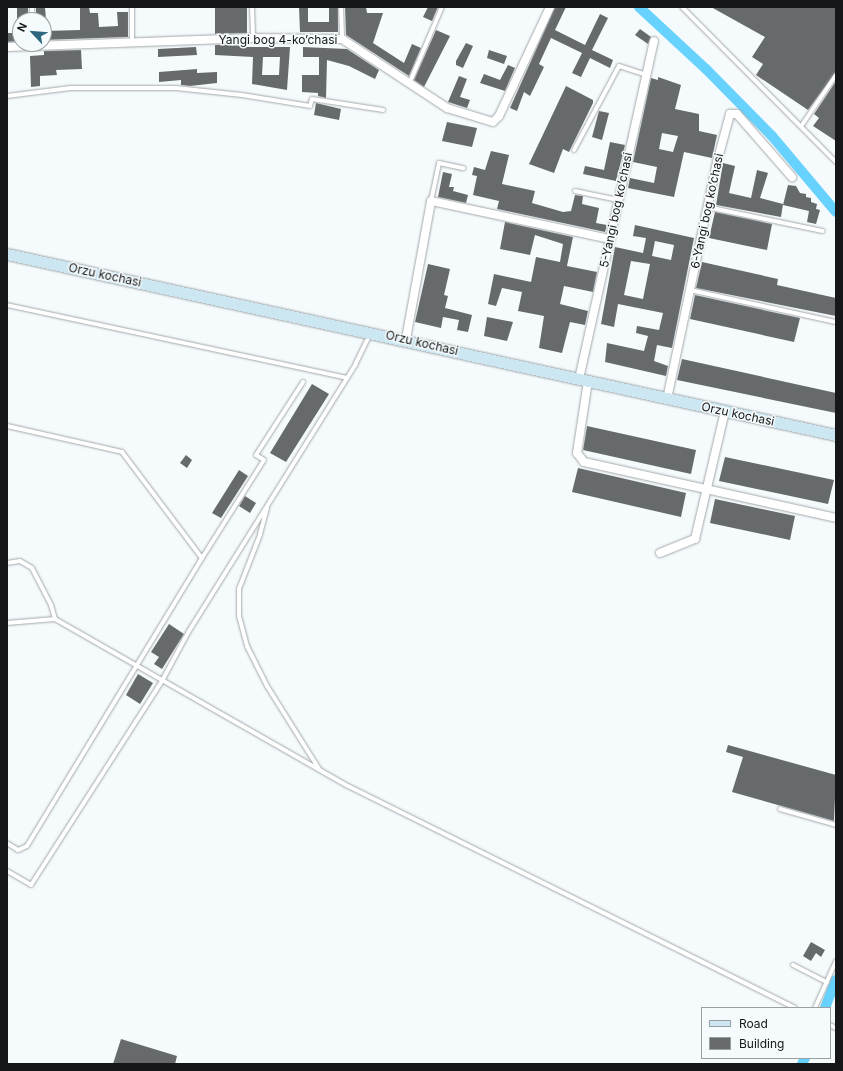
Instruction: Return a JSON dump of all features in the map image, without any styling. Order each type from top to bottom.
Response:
[{"type":"main road","name":"Orzu kochasi","points":[[7,254],[371,331],[836,436]]},
{"type":"street","name":"Yangi bog 4-koʼchasi","points":[[52,45],[132,44],[253,38],[342,39],[446,108],[493,122],[499,116],[550,7]]},
{"type":"street","name":"5-Yangi bog koʼchasi","points":[[654,41],[618,200],[583,380],[577,453],[584,462],[836,518]]},
{"type":"street","name":"6-Yangi bog koʼchasi","points":[[667,399],[707,207],[730,114],[736,114],[792,177]]},
{"type":"street","points":[[406,339],[431,201],[610,239]]},
{"type":"street","points":[[660,553],[695,539],[709,490],[725,411]]},
{"type":"lane","points":[[132,7],[132,44]]},
{"type":"lane","points":[[252,7],[253,38]]},
{"type":"lane","points":[[341,7],[342,39]]},
{"type":"lane","points":[[409,84],[442,7]]},
{"type":"lane","points":[[682,7],[802,125],[836,162]]},
{"type":"lane","points":[[574,150],[619,66],[647,75]]},
{"type":"lane","points":[[802,125],[836,75]]},
{"type":"lane","points":[[7,96],[71,88],[176,88],[242,95],[310,106],[312,99],[383,110]]},
{"type":"lane","points":[[431,201],[439,163],[463,168]]},
{"type":"lane","points":[[575,191],[618,200]]},
{"type":"lane","points":[[707,207],[823,231]]},
{"type":"lane","points":[[690,290],[836,322]]},
{"type":"lane","points":[[7,305],[347,378]]},
{"type":"lane","points":[[7,871],[31,885],[163,679],[188,630],[347,378],[371,331]]},
{"type":"lane","points":[[7,843],[18,850],[27,846],[136,664],[264,460],[256,454],[303,382]]},
{"type":"lane","points":[[7,426],[122,452],[202,558]]},
{"type":"lane","points":[[268,505],[260,535],[239,589],[239,616],[247,646],[267,686],[319,770]]},
{"type":"lane","points":[[7,563],[20,561],[32,568],[52,605],[55,619]]},
{"type":"lane","points":[[7,623],[55,619],[163,679],[319,770],[793,1007]]},
{"type":"lane","points":[[780,809],[836,826]]},
{"type":"lane","points":[[815,1007],[836,961]]},
{"type":"lane","points":[[793,965],[827,982]]},
{"type":"building","points":[[17,7],[28,7],[28,12],[17,12]]},
{"type":"building","points":[[36,7],[45,7],[45,12],[36,12]]},
{"type":"building","points":[[80,7],[89,7],[90,13],[98,13],[99,27],[118,26],[117,12],[128,12],[128,37],[52,40],[52,31],[80,30]]},
{"type":"building","points":[[215,7],[247,7],[247,33],[215,34]]},
{"type":"building","points":[[299,7],[308,7],[308,22],[329,22],[329,8],[338,7],[338,32],[300,32]]},
{"type":"building","points":[[345,7],[366,7],[367,13],[383,13],[373,43],[404,63],[412,44],[421,48],[409,76],[346,35]]},
{"type":"building","points":[[428,7],[438,7],[432,21],[423,17]]},
{"type":"building","points":[[555,7],[566,7],[555,30],[585,45],[600,14],[608,18],[592,50],[613,60],[610,68],[590,58],[581,77],[572,73],[582,53],[551,38],[539,64],[544,67],[530,96],[524,92],[517,111],[510,108]]},
{"type":"building","points":[[711,7],[836,7],[836,72],[808,110],[756,75],[763,64],[752,57],[765,37]]},
{"type":"building","points":[[640,29],[651,37],[648,44],[635,35]]},
{"type":"building","points":[[436,30],[450,36],[424,87],[414,80]]},
{"type":"building","points":[[7,33],[12,33],[12,42],[7,42]]},
{"type":"building","points":[[466,43],[473,46],[463,68],[456,65],[456,61]]},
{"type":"building","points":[[247,44],[247,47],[290,47],[287,90],[252,84],[253,57],[215,55],[215,45]],"holes":[[[263,57],[280,57],[279,75],[262,75]]]},
{"type":"building","points":[[196,47],[197,55],[158,57],[158,49]]},
{"type":"building","points":[[303,47],[347,49],[379,70],[375,79],[349,66],[327,60],[326,98],[318,96],[318,93],[302,92],[302,75],[319,75],[319,57],[303,57]]},
{"type":"building","points":[[81,50],[82,69],[56,70],[57,75],[40,76],[40,86],[31,87],[30,56],[44,55],[44,52],[52,52],[52,51]]},
{"type":"building","points":[[489,50],[507,56],[504,64],[487,58]]},
{"type":"building","points":[[508,65],[515,68],[505,91],[480,83],[484,74],[500,80]]},
{"type":"building","points":[[197,69],[197,73],[217,72],[217,83],[190,86],[181,85],[181,80],[159,82],[159,72]]},
{"type":"building","points":[[459,76],[467,79],[460,97],[470,100],[467,108],[448,102]]},
{"type":"building","points":[[658,77],[681,85],[675,109],[699,114],[699,131],[717,135],[712,158],[684,152],[674,197],[628,188],[630,178],[654,183],[657,167],[633,162],[651,78],[658,80]],"holes":[[[662,133],[678,136],[673,152],[659,149]]]},
{"type":"building","points":[[836,81],[836,141],[813,126],[819,118],[814,114]]},
{"type":"building","points":[[566,86],[593,100],[593,103],[569,152],[563,149],[554,173],[529,164]]},
{"type":"building","points":[[316,103],[341,109],[339,120],[314,115]]},
{"type":"building","points":[[599,111],[609,113],[602,140],[592,137]]},
{"type":"building","points":[[447,122],[477,128],[472,147],[442,141]]},
{"type":"building","points":[[610,142],[625,145],[616,181],[583,174],[585,166],[604,170]]},
{"type":"building","points":[[491,151],[509,155],[502,184],[535,191],[532,203],[563,212],[571,211],[575,195],[583,196],[582,204],[599,208],[596,223],[607,225],[605,232],[497,209],[499,201],[473,195],[477,176],[472,175],[474,167],[485,170]]},
{"type":"building","points":[[723,163],[735,166],[729,193],[751,198],[757,170],[768,173],[760,198],[783,204],[781,217],[716,205]]},
{"type":"building","points":[[443,172],[452,174],[449,187],[454,187],[453,191],[468,195],[466,203],[438,197]]},
{"type":"building","points":[[788,185],[796,186],[800,193],[806,194],[806,197],[811,198],[811,202],[817,204],[816,209],[820,210],[816,224],[807,222],[809,211],[783,205]]},
{"type":"building","points":[[715,212],[772,224],[767,250],[709,238]]},
{"type":"building","points":[[505,222],[573,237],[567,266],[597,272],[593,292],[564,286],[560,304],[588,311],[585,325],[570,322],[562,353],[539,348],[544,316],[518,311],[522,292],[502,288],[496,306],[488,304],[494,274],[531,282],[536,257],[560,262],[563,244],[535,235],[530,255],[500,249]]},
{"type":"building","points":[[635,225],[694,238],[672,348],[657,345],[654,361],[668,366],[666,376],[605,362],[607,343],[644,351],[648,336],[636,333],[637,326],[659,330],[663,313],[618,304],[614,327],[601,324],[615,247],[643,253],[646,238],[633,236]],"holes":[[[655,241],[674,245],[671,260],[652,256]],[[631,261],[650,264],[643,299],[624,295]]]},
{"type":"building","points":[[702,262],[778,279],[777,285],[836,298],[836,316],[696,288]]},
{"type":"building","points":[[428,264],[450,269],[444,295],[448,296],[445,308],[472,315],[468,332],[457,330],[459,320],[443,317],[441,328],[415,322]]},
{"type":"building","points":[[695,295],[800,318],[794,342],[690,319]]},
{"type":"building","points":[[487,317],[513,322],[507,341],[484,336]]},
{"type":"building","points":[[682,359],[836,393],[836,413],[677,380]]},
{"type":"building","points":[[312,384],[329,394],[286,462],[270,453]]},
{"type":"building","points":[[587,426],[696,450],[691,474],[583,450]]},
{"type":"building","points":[[186,455],[192,460],[187,468],[180,463]]},
{"type":"building","points":[[725,457],[834,480],[828,504],[719,481]]},
{"type":"building","points":[[578,468],[686,493],[681,517],[572,492]]},
{"type":"building","points":[[239,470],[248,476],[221,518],[212,513]]},
{"type":"building","points":[[245,496],[256,503],[250,513],[239,506]]},
{"type":"building","points":[[715,499],[795,516],[790,540],[710,523]]},
{"type":"building","points":[[169,624],[184,634],[162,669],[154,664],[159,657],[151,652]]},
{"type":"building","points":[[138,674],[153,683],[140,704],[126,695]]},
{"type":"building","points":[[728,745],[836,775],[834,821],[732,792],[743,757],[726,752]]},
{"type":"building","points":[[811,942],[825,950],[821,957],[816,953],[811,961],[803,956]]},
{"type":"building","points":[[121,1039],[177,1056],[175,1064],[113,1064]]},
{"type":"waterway","points":[[639,7],[706,69],[772,136],[836,212]]},
{"type":"waterway","points":[[825,1007],[836,980]]},
{"type":"waterway","points":[[802,1064],[804,1059]]}]
